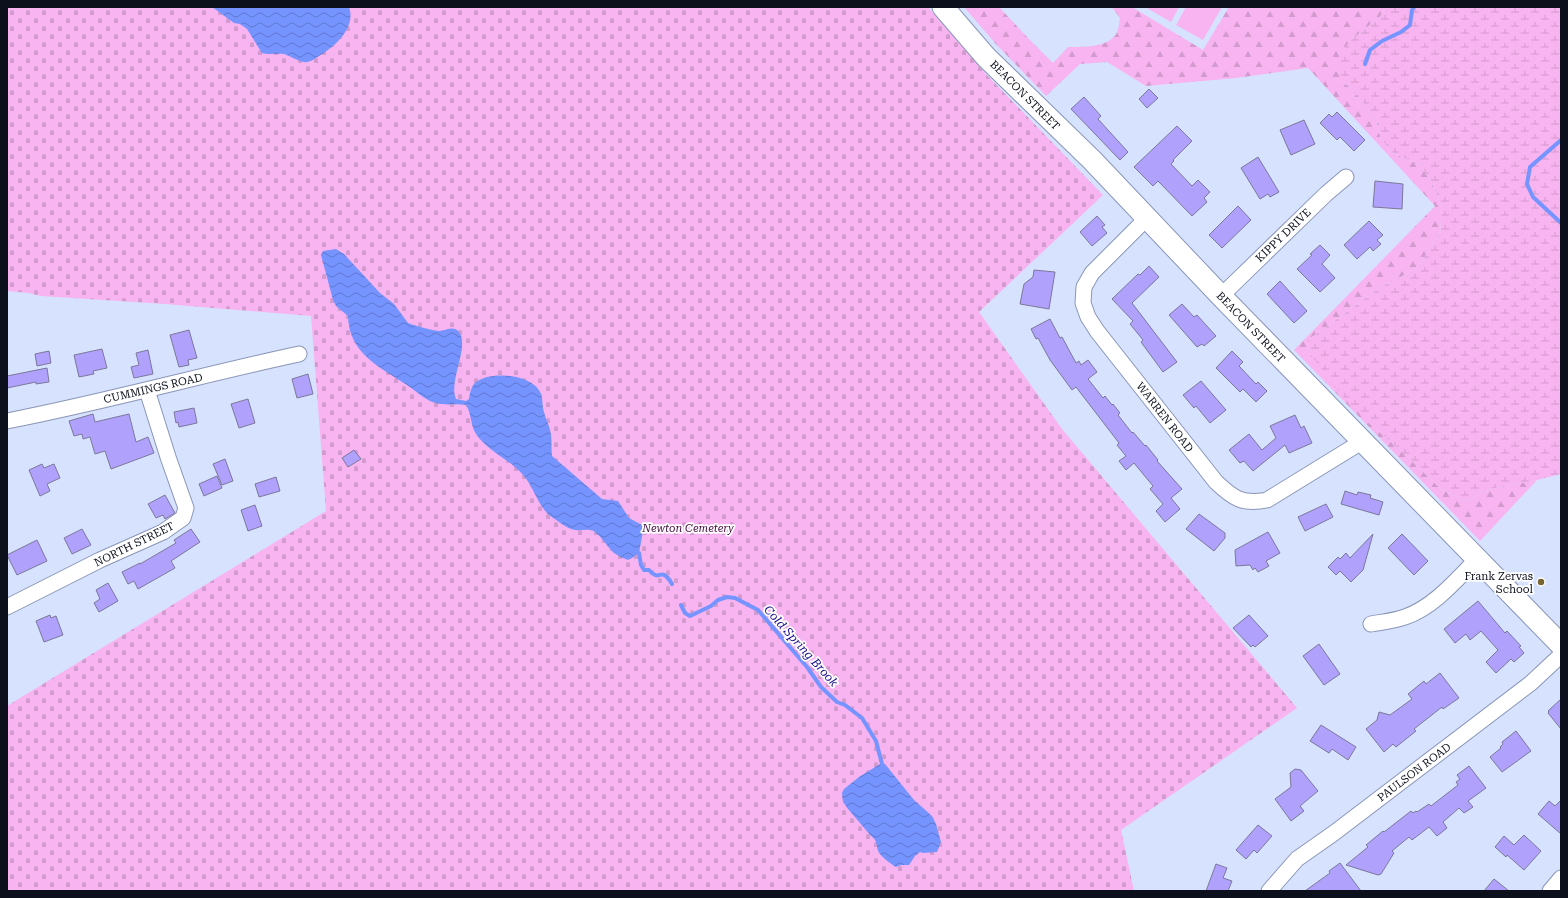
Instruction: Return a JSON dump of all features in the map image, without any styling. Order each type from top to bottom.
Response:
[{"type":"main road","name":"BEACON STREET","points":[[943,7],[1002,73],[1092,160],[1221,296],[1561,645]]},
{"type":"street","name":"KIPPY DRIVE","points":[[1221,296],[1326,194],[1346,177]]},
{"type":"street","name":"WARREN ROAD","points":[[1148,218],[1092,273],[1084,287],[1083,303],[1088,317],[1097,331],[1216,482],[1231,496],[1246,501],[1257,502],[1267,500],[1363,441]]},
{"type":"street","name":"CUMMINGS ROAD","points":[[7,421],[299,354]]},
{"type":"street","name":"NORTH STREET","points":[[7,607],[100,560],[164,532],[184,518],[186,508],[147,390]]},
{"type":"street","points":[[1371,624],[1398,619],[1418,611],[1439,595],[1477,559]]},
{"type":"street","name":"PAULSON ROAD","points":[[1269,891],[1297,859],[1531,683],[1561,655]]},
{"type":"street","points":[[1550,891],[1561,878]]},
{"type":"green space","name":"Newton Cemetery","points":[[7,7],[928,7],[984,72],[1103,195],[979,312],[1062,429],[1297,708],[1121,830],[1134,891],[7,891],[7,706],[326,511],[311,316],[41,296],[7,291]]},
{"type":"green space","points":[[964,7],[999,7],[1053,63],[1068,47],[1096,45],[1110,40],[1115,36],[1118,30],[1120,18],[1112,7],[1132,7],[1203,50],[1229,7],[1386,7],[1380,17],[1351,40],[1340,80],[1351,88],[1368,109],[1376,122],[1381,139],[1393,153],[1420,165],[1431,181],[1442,208],[1440,233],[1416,269],[1381,287],[1308,340],[1307,350],[1369,423],[1409,458],[1442,490],[1467,501],[1489,489],[1537,480],[1480,541],[1294,350],[1435,206],[1308,68],[1236,78],[1146,86],[1107,62],[1080,64],[1046,96],[995,43]]},
{"type":"green space","points":[[1145,7],[1179,7],[1171,22]]},
{"type":"green space","points":[[1186,7],[1222,7],[1203,40],[1176,25]]},
{"type":"green space","points":[[1386,7],[1561,7],[1561,474],[1489,489],[1467,501],[1442,490],[1409,458],[1369,423],[1343,397],[1307,350],[1308,340],[1381,287],[1416,269],[1440,233],[1442,208],[1431,181],[1420,165],[1393,153],[1381,139],[1376,122],[1368,109],[1351,88],[1340,80],[1339,55],[1351,40],[1380,17]]},
{"type":"water","points":[[212,7],[349,7],[351,15],[346,30],[336,44],[315,59],[306,62],[299,61],[284,54],[262,53],[247,29],[240,24],[234,23]]},
{"type":"water","points":[[336,249],[344,254],[380,293],[394,304],[408,323],[439,331],[454,329],[459,332],[462,338],[462,346],[456,374],[454,392],[456,399],[466,401],[469,399],[470,392],[475,383],[490,376],[500,375],[521,378],[537,387],[542,396],[543,410],[550,432],[552,456],[602,499],[618,501],[629,518],[642,525],[643,531],[639,553],[628,560],[614,553],[595,532],[566,527],[553,518],[540,504],[524,476],[487,446],[476,434],[466,405],[440,404],[432,402],[377,365],[360,350],[350,329],[348,316],[336,306],[333,300],[321,255],[323,251]]},
{"type":"water","points":[[880,764],[885,764],[914,800],[932,816],[936,824],[941,842],[937,852],[920,852],[915,856],[909,865],[901,865],[896,867],[883,857],[879,852],[875,840],[843,802],[842,793],[844,789],[859,777]]},
{"type":"building","points":[[1149,89],[1158,98],[1147,108],[1139,99]]},
{"type":"building","points":[[1084,97],[1101,116],[1098,119],[1128,152],[1120,160],[1071,109]]},
{"type":"building","points":[[1337,112],[1365,140],[1354,151],[1340,137],[1337,140],[1320,123],[1329,114],[1332,117]]},
{"type":"building","points":[[1304,120],[1315,144],[1291,155],[1280,130]]},
{"type":"building","points":[[1177,126],[1192,141],[1173,160],[1174,161],[1171,164],[1192,186],[1198,180],[1210,192],[1204,198],[1207,202],[1192,216],[1158,181],[1153,186],[1134,167]]},
{"type":"building","points":[[1258,157],[1279,192],[1270,197],[1268,194],[1260,199],[1241,168]]},
{"type":"building","points":[[1375,181],[1403,184],[1402,209],[1373,207]]},
{"type":"building","points":[[1238,206],[1251,220],[1222,248],[1209,235]]},
{"type":"building","points":[[1097,216],[1105,225],[1102,227],[1107,233],[1092,246],[1080,232]]},
{"type":"building","points":[[1369,221],[1383,235],[1377,240],[1381,244],[1373,251],[1370,247],[1357,259],[1344,245]]},
{"type":"building","points":[[1320,245],[1330,255],[1322,264],[1335,278],[1320,292],[1297,269]]},
{"type":"building","points":[[1149,266],[1159,277],[1132,303],[1177,362],[1163,372],[1141,342],[1143,340],[1130,324],[1133,321],[1112,299],[1138,274],[1140,275]]},
{"type":"building","points":[[1034,270],[1055,272],[1049,309],[1020,304],[1024,284],[1033,277]]},
{"type":"building","points":[[1280,281],[1307,311],[1294,323],[1267,294]]},
{"type":"building","points":[[1182,304],[1194,317],[1197,315],[1216,336],[1204,346],[1202,344],[1197,347],[1169,315]]},
{"type":"building","points":[[1050,319],[1076,363],[1079,361],[1081,365],[1088,360],[1097,372],[1088,379],[1103,398],[1105,396],[1112,405],[1113,404],[1120,413],[1118,415],[1132,433],[1133,432],[1145,446],[1146,445],[1158,460],[1157,461],[1182,489],[1171,498],[1180,509],[1165,522],[1156,511],[1163,504],[1150,489],[1153,486],[1134,463],[1126,470],[1119,461],[1126,456],[1117,445],[1119,443],[1076,387],[1072,390],[1050,360],[1038,338],[1036,339],[1031,329]]},
{"type":"building","points":[[189,330],[197,358],[188,360],[189,365],[179,367],[170,335]]},
{"type":"building","points":[[102,349],[107,368],[93,371],[94,374],[79,377],[74,355]]},
{"type":"building","points":[[148,350],[153,374],[134,378],[131,367],[139,365],[136,353]]},
{"type":"building","points":[[49,351],[51,363],[37,366],[35,354]]},
{"type":"building","points":[[1232,351],[1243,362],[1239,366],[1256,384],[1258,382],[1267,391],[1256,402],[1243,389],[1240,392],[1216,368]]},
{"type":"building","points":[[47,368],[49,382],[36,384],[36,382],[7,388],[7,376]]},
{"type":"building","points":[[308,374],[313,394],[297,398],[292,379]]},
{"type":"building","points":[[1201,381],[1226,410],[1210,423],[1196,406],[1194,408],[1183,395]]},
{"type":"building","points":[[248,399],[255,423],[239,428],[231,404]]},
{"type":"building","points":[[194,408],[197,423],[179,427],[178,422],[176,423],[174,412]]},
{"type":"building","points":[[93,414],[95,422],[129,414],[136,442],[148,437],[154,453],[111,469],[105,451],[95,454],[90,437],[83,439],[82,434],[74,436],[69,421]]},
{"type":"building","points":[[1295,415],[1301,428],[1304,426],[1312,443],[1289,453],[1285,445],[1253,471],[1244,461],[1240,463],[1229,450],[1249,434],[1262,450],[1276,438],[1270,426]]},
{"type":"building","points":[[354,450],[361,459],[348,467],[342,458]]},
{"type":"building","points":[[225,459],[233,481],[222,485],[213,464]]},
{"type":"building","points":[[42,464],[44,468],[54,464],[60,478],[47,484],[50,491],[40,496],[29,470]]},
{"type":"building","points":[[217,476],[222,488],[204,496],[199,484]]},
{"type":"building","points":[[276,477],[280,491],[259,497],[255,484]]},
{"type":"building","points":[[1345,491],[1357,495],[1358,492],[1371,495],[1370,498],[1383,502],[1379,515],[1341,504]]},
{"type":"building","points":[[165,495],[175,513],[165,519],[163,515],[156,518],[148,504]]},
{"type":"building","points":[[1326,504],[1333,517],[1305,531],[1298,517]]},
{"type":"building","points":[[255,505],[262,526],[248,531],[241,510]]},
{"type":"building","points":[[1199,514],[1225,533],[1225,538],[1214,551],[1186,529]]},
{"type":"building","points":[[82,529],[91,545],[72,554],[64,538]]},
{"type":"building","points":[[191,529],[200,542],[171,561],[175,568],[138,589],[134,581],[128,584],[122,572],[140,564],[176,543],[174,540]]},
{"type":"building","points":[[1268,532],[1280,553],[1266,561],[1269,566],[1258,572],[1255,568],[1253,570],[1250,565],[1236,566],[1235,550]]},
{"type":"building","points":[[1373,534],[1363,570],[1351,582],[1340,571],[1336,575],[1328,567],[1338,557],[1340,559],[1346,553],[1350,558]]},
{"type":"building","points":[[1402,534],[1428,561],[1414,575],[1388,548]]},
{"type":"building","points":[[37,540],[47,561],[17,575],[7,555]]},
{"type":"building","points":[[108,583],[118,601],[99,612],[94,603],[100,599],[96,590]]},
{"type":"building","points":[[1478,601],[1505,633],[1507,631],[1521,646],[1519,647],[1524,653],[1514,662],[1511,659],[1496,673],[1486,662],[1498,650],[1481,631],[1470,640],[1466,634],[1455,643],[1444,629]]},
{"type":"building","points":[[50,615],[51,618],[56,616],[63,635],[44,642],[36,621]]},
{"type":"building","points":[[1249,615],[1268,636],[1255,647],[1253,645],[1251,647],[1233,628]]},
{"type":"building","points":[[1319,644],[1340,674],[1324,685],[1303,656]]},
{"type":"building","points":[[1440,673],[1459,698],[1443,709],[1442,707],[1414,729],[1416,731],[1396,747],[1393,744],[1384,752],[1366,729],[1377,720],[1379,712],[1390,715],[1412,699],[1408,694],[1424,681],[1426,684]]},
{"type":"building","points":[[1561,699],[1561,729],[1548,711]]},
{"type":"building","points":[[1321,725],[1356,747],[1348,760],[1332,749],[1329,753],[1310,741]]},
{"type":"building","points":[[1516,731],[1531,751],[1502,772],[1490,757],[1501,748],[1500,747],[1503,744],[1502,742]]},
{"type":"building","points":[[1469,766],[1486,788],[1468,801],[1473,807],[1464,813],[1459,808],[1443,822],[1447,828],[1437,836],[1429,827],[1412,840],[1409,837],[1392,851],[1394,853],[1381,874],[1378,875],[1346,865],[1368,847],[1366,845],[1411,811],[1413,813],[1416,811],[1417,812],[1429,804],[1431,806],[1458,785],[1456,782],[1460,779],[1457,775]]},
{"type":"building","points":[[1295,769],[1301,770],[1318,791],[1300,806],[1304,811],[1291,821],[1275,799],[1291,787],[1290,773]]},
{"type":"building","points":[[1561,800],[1561,834],[1538,814],[1549,801],[1555,806]]},
{"type":"building","points":[[1258,825],[1272,836],[1257,853],[1254,850],[1246,859],[1236,850]]},
{"type":"building","points":[[1524,835],[1541,851],[1524,870],[1495,847],[1504,836],[1514,845]]},
{"type":"building","points":[[1340,863],[1361,891],[1305,891],[1330,873],[1329,871]]},
{"type":"building","points":[[1216,864],[1227,868],[1223,878],[1232,881],[1228,891],[1206,891]]},
{"type":"building","points":[[1494,879],[1509,891],[1484,891]]},
{"type":"waterway","points":[[1365,64],[1370,50],[1382,41],[1401,32],[1410,25],[1412,10],[1414,7]]},
{"type":"waterway","name":"Cold Spring Brook","points":[[1561,140],[1530,167],[1527,184],[1533,197],[1561,223]]},
{"type":"waterway","name":"Cold Spring Brook","points":[[639,553],[641,565],[644,570],[649,570],[655,575],[662,574],[667,577],[672,584]]},
{"type":"waterway","name":"Cold Spring Brook","points":[[681,605],[685,613],[690,616],[711,606],[718,600],[727,597],[735,598],[758,610],[807,667],[821,687],[837,702],[845,705],[862,718],[876,741],[882,764]]},
{"type":"place","name":"Frank Zervas School","points":[[1541,582]]}]
